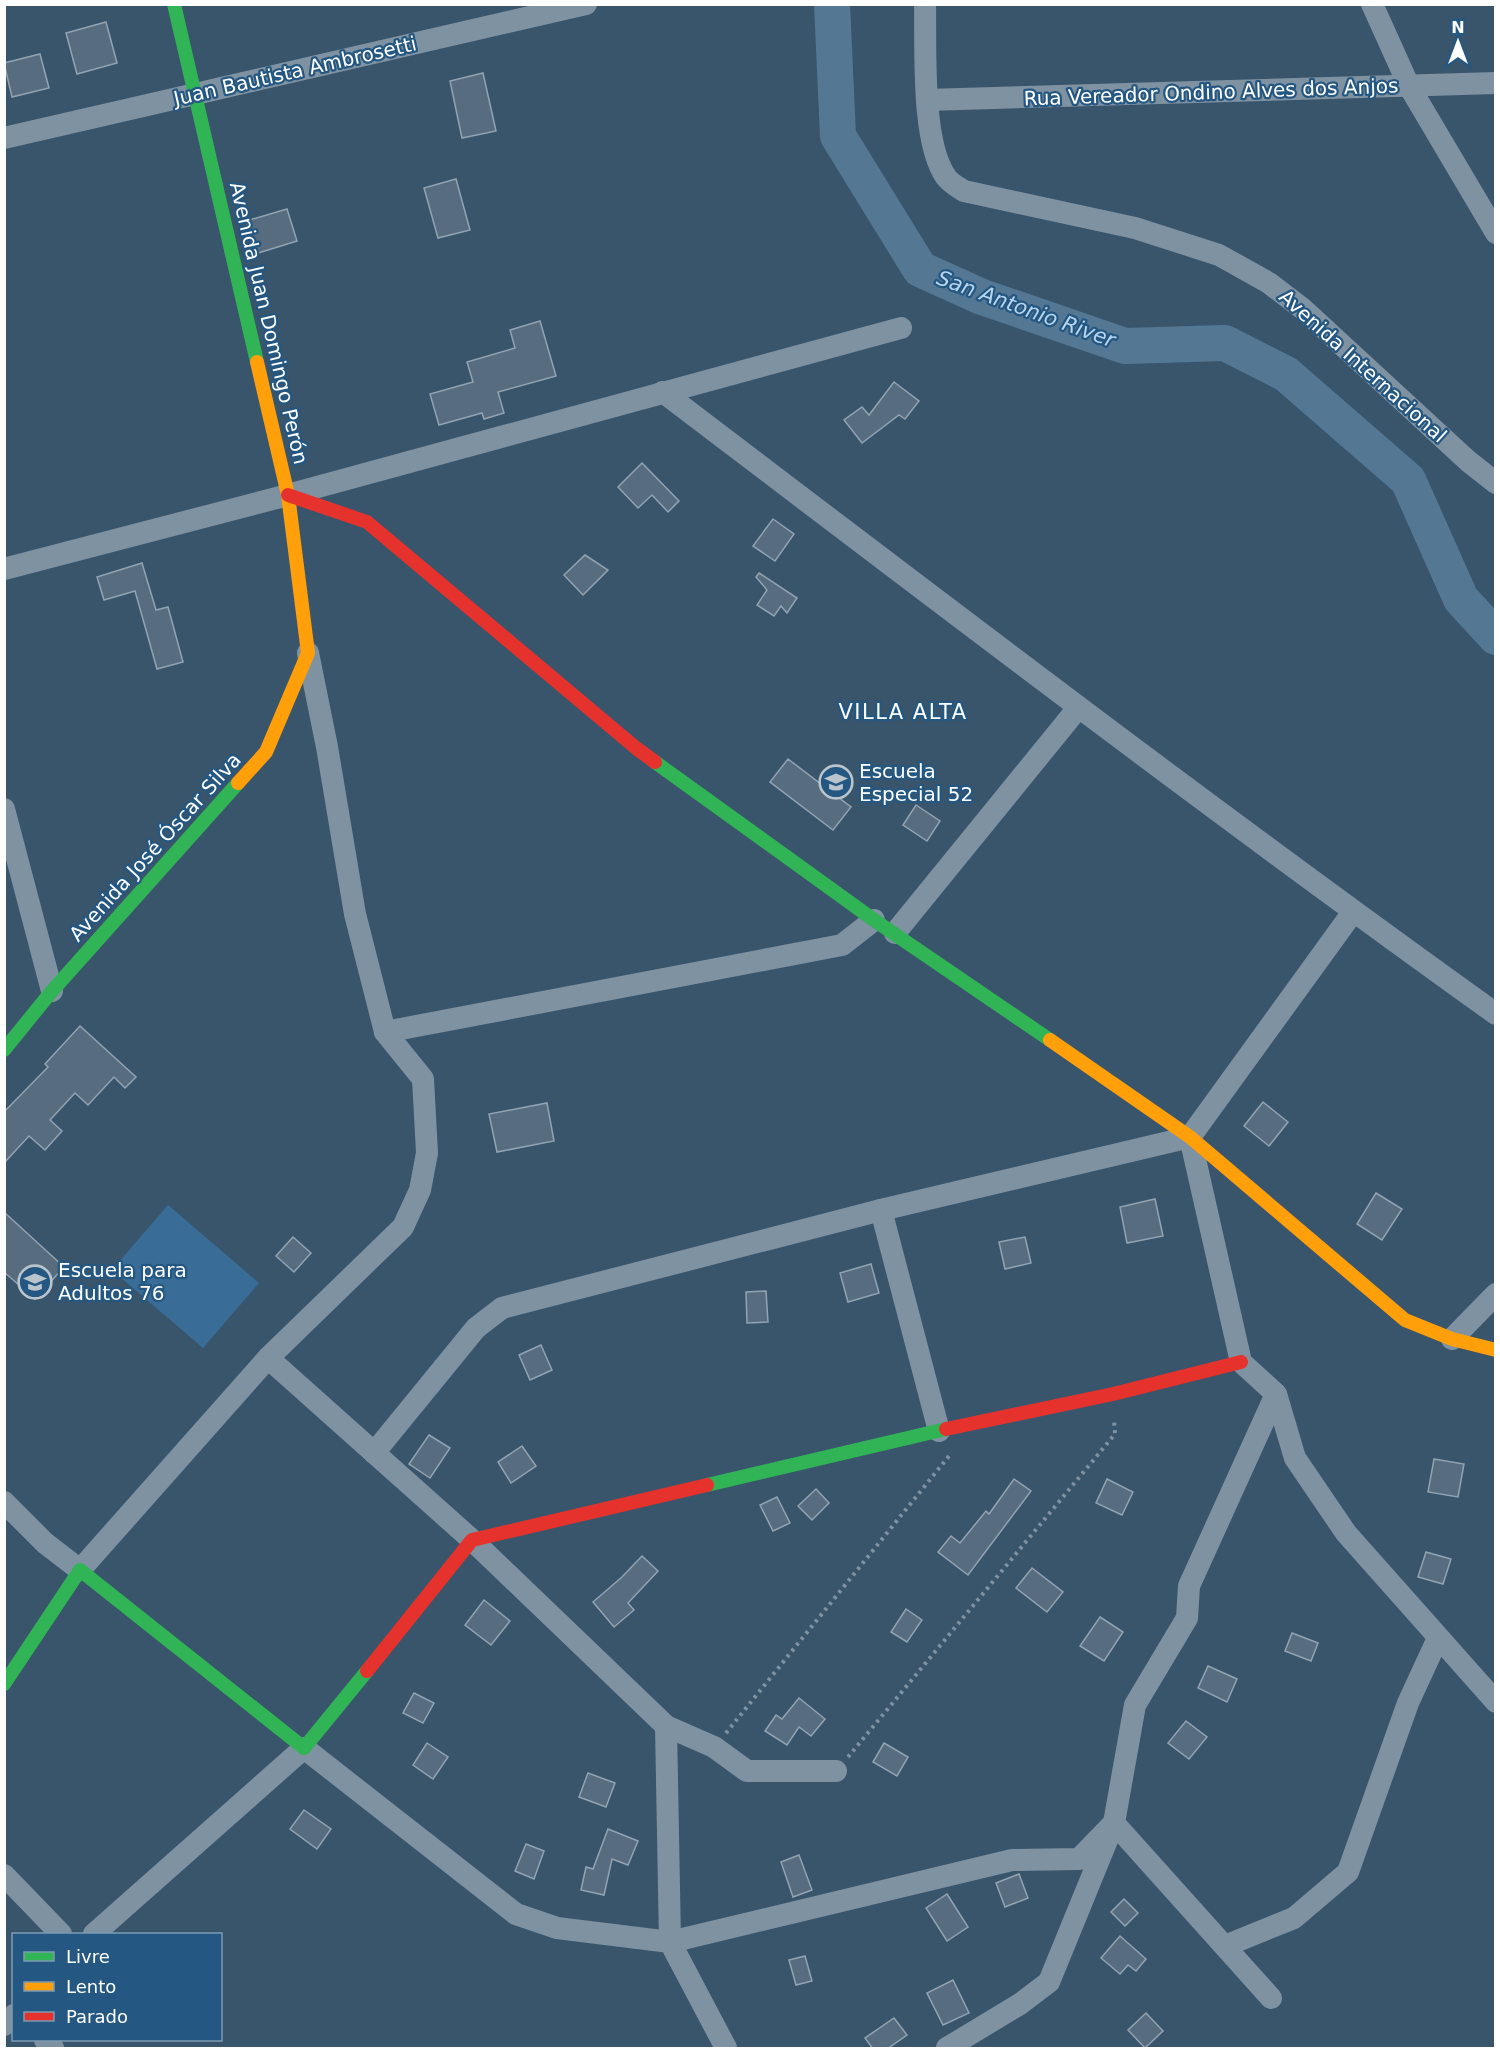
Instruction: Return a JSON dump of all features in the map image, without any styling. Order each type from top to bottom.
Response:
[{"type":"street","name":"Avenida Juan Domingo Perón","points":[[174,4],[288,495],[308,653]]},
{"type":"street","name":"Juan Bautista Ambrosetti","points":[[4,138],[586,4]]},
{"type":"street","name":"Avenida Internacional","points":[[925,4],[927,100],[933,151],[946,178],[964,191],[1135,228],[1218,255],[1269,283],[1303,309],[1468,461],[1496,483]]},
{"type":"street","points":[[1372,4],[1409,86],[1496,233]]},
{"type":"street","name":"Rua Vereador Ondino Alves dos Anjos","points":[[927,100],[1496,83]]},
{"type":"street","points":[[4,569],[288,495],[901,328]]},
{"type":"street","points":[[663,392],[1078,708],[1353,912],[1496,1014]]},
{"type":"street","points":[[288,495],[367,522],[636,748],[874,920],[1190,1137],[1406,1320],[1452,1339],[1496,1350]]},
{"type":"street","points":[[4,1684],[80,1570],[268,1358],[403,1227],[420,1190],[427,1153],[423,1079],[385,1032],[355,914],[327,747],[308,653]]},
{"type":"street","name":"Avenida José Óscar Silva","points":[[4,1050],[52,991],[266,752],[308,653]]},
{"type":"street","points":[[895,933],[1078,708]]},
{"type":"street","points":[[4,809],[52,991]]},
{"type":"street","points":[[374,1453],[476,1329],[502,1308],[880,1210],[1190,1137],[1353,912]]},
{"type":"street","points":[[385,1032],[842,945],[874,920]]},
{"type":"street","points":[[1190,1137],[1241,1362],[1276,1395],[1295,1458],[1346,1533],[1496,1702]]},
{"type":"street","points":[[880,1210],[939,1431]]},
{"type":"street","points":[[1452,1339],[1496,1294]]},
{"type":"street","points":[[268,1358],[472,1540],[666,1726],[714,1747],[747,1771],[836,1771]]},
{"type":"street","points":[[96,1933],[304,1748],[472,1540],[939,1431],[1113,1394],[1241,1362]]},
{"type":"street","points":[[947,2049],[1020,2004],[1049,1982],[1114,1823],[1135,1705],[1187,1618],[1189,1586],[1276,1395]]},
{"type":"street","points":[[4,1502],[45,1543],[516,1914],[557,1928],[670,1942],[1012,1860],[1079,1859],[1114,1823]]},
{"type":"street","points":[[1225,1946],[1294,1918],[1348,1872],[1408,1703],[1438,1638]]},
{"type":"street","points":[[666,1726],[670,1942],[726,2049]]},
{"type":"street","points":[[1114,1823],[1271,1998]]},
{"type":"street","points":[[4,1875],[59,1933]]},
{"type":"path","points":[[836,1771],[1115,1434],[1113,1394]]},
{"type":"path","points":[[714,1747],[952,1453]]},
{"type":"shaded area","points":[[168,1205],[259,1283],[203,1348],[112,1270]]},
{"type":"building","points":[[106,22],[117,63],[77,74],[66,33]]},
{"type":"building","points":[[40,54],[49,88],[12,97],[4,63]]},
{"type":"building","points":[[483,73],[496,131],[462,138],[450,81]]},
{"type":"building","points":[[456,179],[470,230],[438,238],[424,188]]},
{"type":"building","points":[[287,209],[297,241],[255,254],[246,221]]},
{"type":"building","points":[[540,321],[556,376],[498,392],[504,413],[484,419],[482,413],[439,425],[430,394],[473,382],[467,362],[515,348],[510,330]]},
{"type":"building","points":[[894,382],[919,401],[905,419],[899,415],[862,443],[844,420],[862,407],[869,415]]},
{"type":"building","points":[[642,463],[679,501],[668,512],[652,495],[638,508],[618,487]]},
{"type":"building","points":[[773,519],[794,534],[775,561],[753,546]]},
{"type":"building","points":[[585,555],[608,570],[583,595],[564,575]]},
{"type":"building","points":[[142,563],[156,610],[168,607],[183,662],[157,669],[135,591],[104,600],[97,577]]},
{"type":"building","points":[[759,573],[797,598],[787,613],[781,606],[774,616],[757,605],[767,590],[756,577]]},
{"type":"building","points":[[788,759],[851,807],[833,830],[770,782]]},
{"type":"building","points":[[916,805],[940,821],[927,841],[903,825]]},
{"type":"building","points":[[80,1026],[136,1077],[125,1088],[114,1077],[88,1105],[75,1093],[50,1120],[62,1131],[45,1150],[29,1136],[4,1163],[4,1112],[48,1067],[45,1064]]},
{"type":"building","points":[[1263,1102],[1288,1122],[1269,1146],[1244,1126]]},
{"type":"building","points":[[547,1103],[554,1141],[497,1152],[489,1114]]},
{"type":"building","points":[[1376,1193],[1402,1209],[1382,1240],[1357,1224]]},
{"type":"building","points":[[1155,1199],[1163,1236],[1127,1243],[1120,1207]]},
{"type":"building","points":[[4,1212],[64,1267],[35,1299],[4,1272]]},
{"type":"building","points":[[293,1237],[311,1253],[294,1272],[276,1256]]},
{"type":"building","points":[[1025,1237],[1031,1263],[1005,1269],[999,1242]]},
{"type":"building","points":[[871,1264],[879,1293],[848,1302],[840,1273]]},
{"type":"building","points":[[766,1291],[768,1322],[747,1323],[746,1292]]},
{"type":"building","points":[[541,1345],[552,1370],[530,1380],[519,1355]]},
{"type":"building","points":[[429,1435],[450,1448],[430,1478],[409,1464]]},
{"type":"building","points":[[522,1446],[536,1466],[511,1483],[498,1462]]},
{"type":"building","points":[[1434,1459],[1464,1464],[1458,1497],[1428,1492]]},
{"type":"building","points":[[1014,1479],[1031,1491],[968,1575],[938,1552],[951,1536],[960,1543],[986,1511],[989,1514]]},
{"type":"building","points":[[1107,1479],[1133,1492],[1122,1515],[1096,1503]]},
{"type":"building","points":[[816,1489],[829,1503],[812,1520],[798,1506]]},
{"type":"building","points":[[777,1497],[790,1523],[773,1531],[760,1505]]},
{"type":"building","points":[[1426,1552],[1451,1559],[1443,1584],[1418,1577]]},
{"type":"building","points":[[642,1556],[658,1571],[628,1603],[634,1610],[614,1627],[593,1602]]},
{"type":"building","points":[[1032,1568],[1063,1592],[1047,1612],[1016,1588]]},
{"type":"building","points":[[484,1600],[510,1621],[491,1645],[465,1625]]},
{"type":"building","points":[[906,1609],[922,1620],[907,1642],[891,1632]]},
{"type":"building","points":[[1100,1617],[1123,1632],[1104,1661],[1080,1646]]},
{"type":"building","points":[[1292,1633],[1318,1643],[1311,1661],[1285,1651]]},
{"type":"building","points":[[1208,1666],[1237,1679],[1227,1702],[1198,1688]]},
{"type":"building","points":[[414,1693],[434,1703],[423,1723],[403,1713]]},
{"type":"building","points":[[799,1698],[825,1719],[811,1736],[799,1727],[787,1745],[765,1731],[776,1715],[782,1719]]},
{"type":"building","points":[[1186,1721],[1207,1737],[1189,1759],[1168,1743]]},
{"type":"building","points":[[427,1743],[448,1757],[433,1779],[413,1765]]},
{"type":"building","points":[[884,1743],[908,1757],[897,1776],[873,1762]]},
{"type":"building","points":[[588,1773],[615,1783],[606,1807],[579,1797]]},
{"type":"building","points":[[304,1810],[331,1829],[317,1849],[290,1829]]},
{"type":"building","points":[[608,1829],[638,1841],[628,1865],[612,1859],[604,1895],[581,1890],[586,1867],[593,1869]]},
{"type":"building","points":[[526,1844],[544,1851],[534,1879],[515,1871]]},
{"type":"building","points":[[799,1855],[812,1890],[793,1897],[781,1862]]},
{"type":"building","points":[[1019,1874],[1028,1898],[1005,1907],[996,1883]]},
{"type":"building","points":[[947,1894],[968,1927],[947,1941],[926,1908]]},
{"type":"building","points":[[1124,1899],[1138,1913],[1125,1926],[1111,1912]]},
{"type":"building","points":[[1120,1936],[1146,1959],[1136,1971],[1128,1965],[1120,1974],[1101,1958]]},
{"type":"building","points":[[805,1956],[812,1981],[796,1985],[789,1960]]},
{"type":"building","points":[[953,1980],[969,2013],[943,2025],[927,1993]]},
{"type":"building","points":[[1146,2013],[1163,2031],[1145,2048],[1128,2030]]},
{"type":"building","points":[[894,2018],[907,2035],[887,2049],[873,2049],[865,2038]]},
{"type":"waterway","name":"San Antonio River","points":[[832,4],[838,136],[920,269],[982,297],[1125,346],[1225,343],[1286,374],[1408,480],[1461,599],[1496,637]]},
{"type":"traffic: fast","points":[[174,4],[257,362]]},
{"type":"traffic: fast","points":[[655,762],[874,920],[1050,1040]]},
{"type":"traffic: fast","points":[[4,1050],[52,991],[238,783]]},
{"type":"traffic: fast","points":[[707,1485],[946,1429]]},
{"type":"traffic: fast","points":[[4,1684],[80,1570],[304,1748],[367,1671]]},
{"type":"traffic: slow","points":[[238,783],[266,752],[308,653],[288,495],[257,362]]},
{"type":"traffic: slow","points":[[1050,1040],[1190,1137],[1405,1320],[1452,1339],[1496,1350]]},
{"type":"traffic: jam","points":[[288,495],[367,522],[655,762]]},
{"type":"traffic: jam","points":[[946,1429],[1113,1394],[1241,1362]]},
{"type":"traffic: jam","points":[[367,1671],[472,1540],[707,1485]]},
{"type":"place","name":"Escuela Especial 52","points":[[836,782]]},
{"type":"place","name":"Escuela para Adultos 76","points":[[35,1282]]},
{"type":"district","name":"VILLA ALTA","points":[[903,712]]}]
